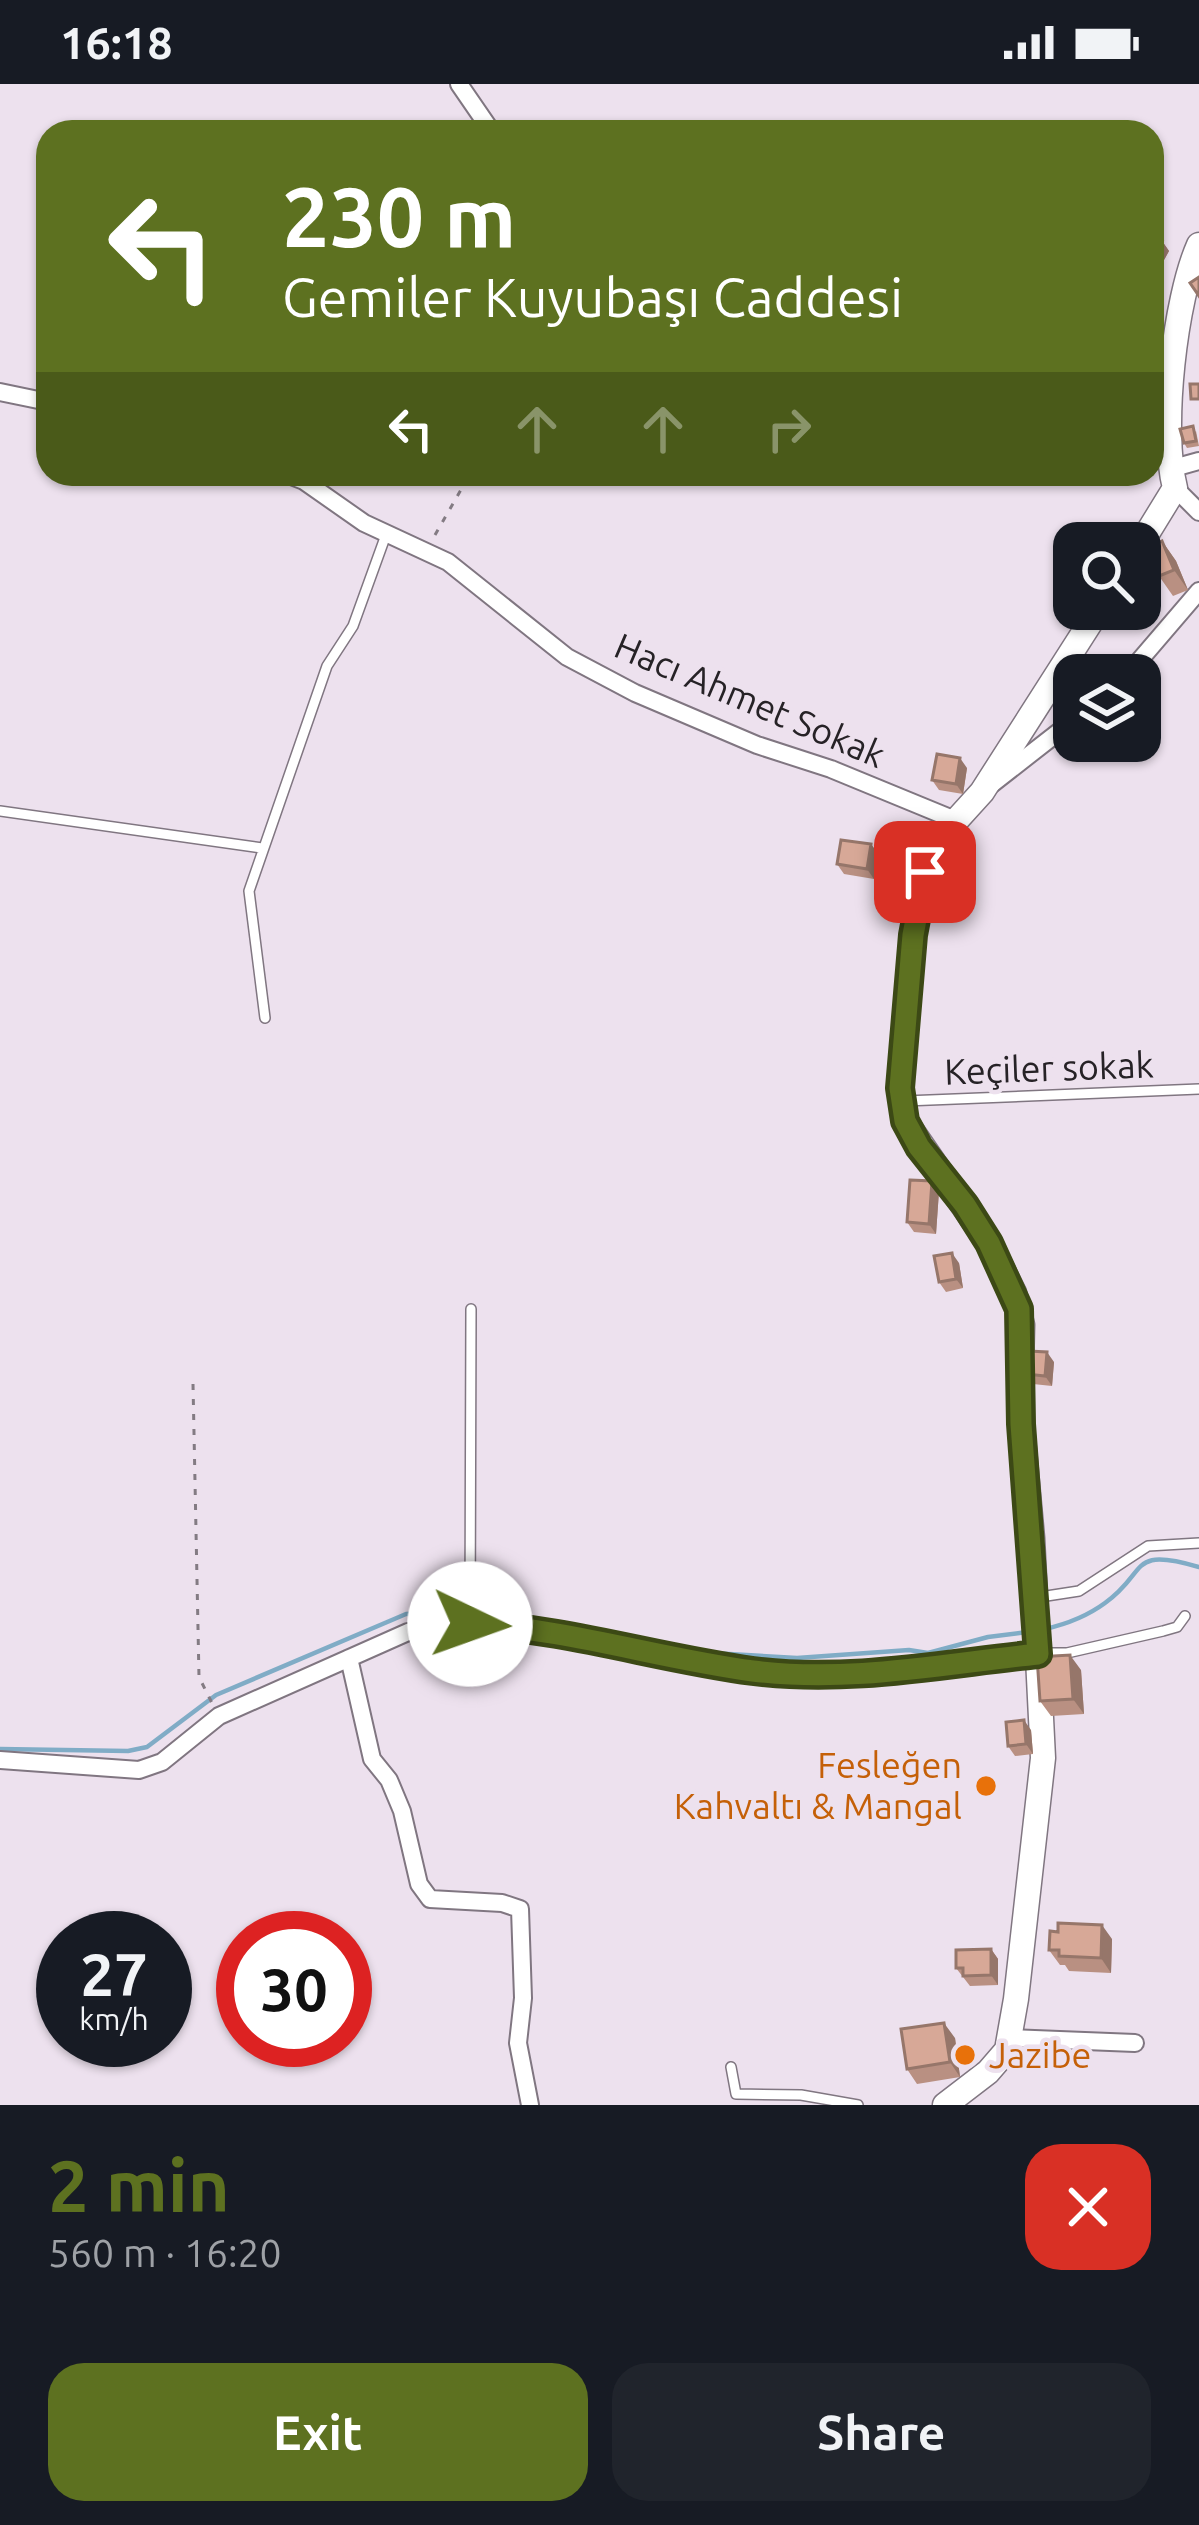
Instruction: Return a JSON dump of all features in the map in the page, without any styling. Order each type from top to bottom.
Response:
[{"type":"street","points":[[458,84],[484,120]]},
{"type":"street","points":[[1164,369],[1196,255]]},
{"type":"street","points":[[1151,522],[1172,478],[1164,385]]},
{"type":"street","points":[[0,392],[36,400]]},
{"type":"street","points":[[1172,478],[1199,461]]},
{"type":"street","points":[[1172,478],[1199,512]]},
{"type":"street","name":"Hacı Ahmet Sokak","points":[[311,486],[364,523],[448,562],[567,657],[635,693],[955,820]]},
{"type":"street","points":[[1145,654],[1199,591]]},
{"type":"street","points":[[982,792],[1086,630]]},
{"type":"street","points":[[945,2105],[988,2072],[1007,2050],[1043,1758],[1021,1424],[1019,1309],[989,1243],[905,1121],[901,1101],[913,935],[934,846],[982,792],[1053,736]]},
{"type":"street","points":[[0,1760],[139,1770],[162,1762],[219,1717],[349,1658],[408,1632],[470,1623],[564,1632],[753,1671],[836,1676],[933,1669],[1038,1651]]},
{"type":"street","points":[[349,1658],[372,1759],[402,1811],[419,1884],[430,1899],[502,1903],[520,1909],[523,1998],[518,2043],[530,2105]]},
{"type":"street","points":[[1010,2038],[1135,2042]]},
{"type":"lane","points":[[266,1018],[249,891],[326,666],[353,626],[387,532]]},
{"type":"lane","points":[[0,811],[262,848]]},
{"type":"lane","name":"Keçiler sokak","points":[[901,1101],[1199,1089]]},
{"type":"lane","points":[[470,1623],[471,1310]]},
{"type":"lane","points":[[1036,1609],[1079,1591],[1148,1546],[1199,1543]]},
{"type":"lane","points":[[1038,1651],[1067,1653],[1163,1631],[1177,1627],[1185,1616]]},
{"type":"lane","points":[[731,2067],[736,2094],[801,2095],[858,2105]]},
{"type":"path","points":[[426,550],[463,486]]},
{"type":"path","points":[[194,1384],[199,1677],[215,1709]]},
{"type":"building","points":[[1190,384],[1199,384],[1199,399],[1191,399]]},
{"type":"building","points":[[1193,426],[1196,441],[1184,443],[1180,429]]},
{"type":"building","points":[[1161,541],[1174,570],[1161,575]]},
{"type":"building","points":[[937,754],[960,758],[956,784],[932,780]]},
{"type":"building","points":[[841,840],[871,844],[867,869],[837,864]]},
{"type":"building","points":[[910,1180],[932,1181],[929,1224],[907,1222]]},
{"type":"building","points":[[952,1253],[956,1279],[939,1282],[934,1256]]},
{"type":"building","points":[[1028,1351],[1047,1352],[1045,1376],[1026,1374]]},
{"type":"building","points":[[1070,1655],[1073,1699],[1040,1701],[1037,1657]]},
{"type":"building","points":[[1024,1720],[1026,1744],[1008,1746],[1006,1722]]},
{"type":"building","points":[[1058,1923],[1102,1925],[1101,1958],[1059,1956],[1059,1950],[1049,1950],[1050,1931],[1058,1932]]},
{"type":"building","points":[[991,1949],[991,1975],[963,1976],[963,1968],[956,1968],[956,1950]]},
{"type":"building","points":[[944,2023],[950,2062],[907,2069],[901,2029]]},
{"type":"waterway","points":[[1045,1629],[1098,1608],[1149,1561],[1199,1567]]},
{"type":"waterway","points":[[0,1749],[128,1751],[147,1747],[216,1695],[406,1614],[493,1610],[712,1653],[797,1658],[909,1650],[928,1653],[1027,1632]]},
{"type":"place","name":"Fesleğen Kahvaltı & Mangal","points":[[986,1786]]},
{"type":"place","name":"Jazibe","points":[[965,2055]]},
{"type":"route","points":[[470,1624],[564,1632],[753,1671],[836,1676],[1038,1654],[1020,1407],[1019,1309],[989,1243],[919,1147],[902,1108],[913,935],[925,872]]}]
